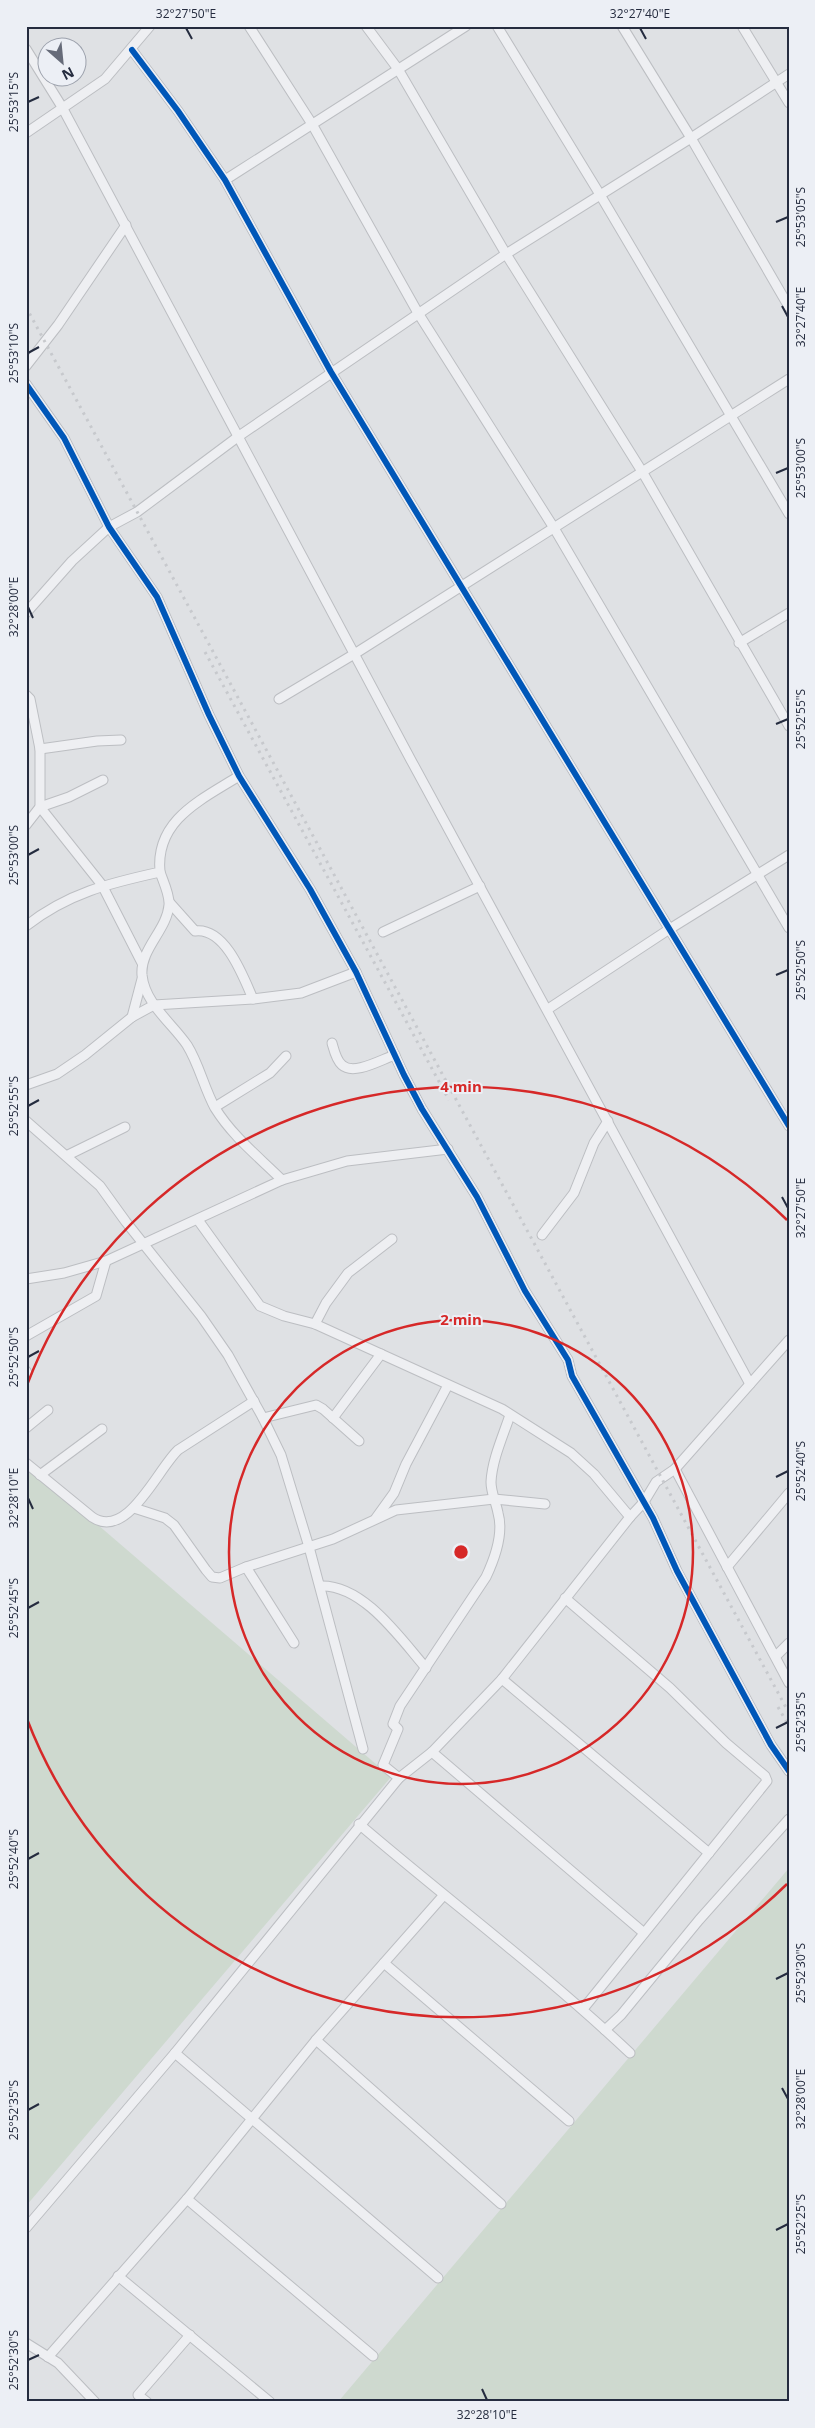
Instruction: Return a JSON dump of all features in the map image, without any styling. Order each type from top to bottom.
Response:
[{"type":"street","points":[[26,132],[105,79],[132,50],[150,26]]},
{"type":"street","points":[[249,26],[312,124],[418,313],[554,528],[789,928]]},
{"type":"street","points":[[366,26],[398,69],[506,254],[643,474],[739,643],[789,726]]},
{"type":"street","points":[[225,180],[466,26]]},
{"type":"street","points":[[497,26],[600,193],[789,514]]},
{"type":"street","points":[[622,26],[691,138],[789,307]]},
{"type":"street","points":[[742,26],[789,103]]},
{"type":"street","points":[[26,49],[62,107],[126,225],[480,886],[750,1384]]},
{"type":"street","points":[[132,50],[178,111],[225,180],[330,372],[789,1126]]},
{"type":"street","points":[[26,613],[72,561],[109,528],[137,512],[239,436],[330,372],[506,254],[789,74]]},
{"type":"street","points":[[26,366],[58,324],[126,225]]},
{"type":"street","points":[[278,699],[356,653],[643,474],[789,379]]},
{"type":"street","points":[[26,384],[64,438],[109,528],[157,597],[209,716],[239,776],[310,889],[356,972],[422,1109],[477,1196],[525,1291],[568,1360],[572,1376],[644,1502],[677,1571],[771,1745],[789,1771]]},
{"type":"street","points":[[739,643],[789,613]]},
{"type":"street","points":[[26,695],[30,699],[40,749],[40,807],[102,885],[142,963],[142,977],[132,1017]]},
{"type":"street","points":[[40,749],[97,741],[121,740]]},
{"type":"street","points":[[239,776],[186,810],[169,828],[161,844],[160,872],[170,903],[195,932],[209,932],[220,940],[242,974],[252,999]]},
{"type":"street","points":[[26,825],[40,807],[69,797],[103,780]]},
{"type":"street","points":[[548,1009],[668,930],[789,855]]},
{"type":"street","points":[[26,926],[69,900],[102,885],[160,872]]},
{"type":"street","points":[[383,932],[480,886]]},
{"type":"street","points":[[142,963],[165,919],[170,903]]},
{"type":"street","points":[[26,1085],[57,1074],[85,1055],[132,1017],[154,1005],[252,999],[301,993],[356,972]]},
{"type":"street","points":[[142,977],[154,1005],[187,1046],[215,1107],[234,1135],[282,1180]]},
{"type":"street","points":[[332,1043],[342,1066],[350,1069],[362,1067],[395,1054]]},
{"type":"street","points":[[215,1107],[270,1073],[286,1056]]},
{"type":"street","points":[[26,1120],[68,1155],[100,1186],[223,1348],[254,1401],[281,1455],[320,1586],[363,1749]]},
{"type":"street","points":[[542,1235],[574,1193],[594,1143],[608,1121]]},
{"type":"street","points":[[68,1155],[125,1128]]},
{"type":"street","points":[[26,1279],[64,1273],[106,1261],[145,1245],[282,1180],[347,1161],[448,1150]]},
{"type":"street","points":[[198,1220],[260,1306],[284,1316],[315,1324],[510,1415],[570,1453],[594,1474],[630,1517]]},
{"type":"street","points":[[315,1324],[326,1303],[348,1273],[392,1239]]},
{"type":"street","points":[[26,1336],[96,1296],[106,1261]]},
{"type":"street","points":[[26,2228],[175,2054],[359,1824],[400,1778],[432,1752],[502,1679],[565,1598],[644,1502],[656,1482],[675,1469],[789,1340]]},
{"type":"street","points":[[333,1418],[381,1354]]},
{"type":"street","points":[[376,1519],[394,1493],[406,1464],[448,1385]]},
{"type":"street","points":[[26,1463],[100,1522],[108,1524],[123,1518],[134,1508],[178,1450],[254,1401]]},
{"type":"street","points":[[263,1418],[316,1405],[359,1440]]},
{"type":"street","points":[[26,1428],[48,1410]]},
{"type":"street","points":[[400,1778],[383,1765],[398,1729],[393,1724],[403,1700],[486,1577],[495,1559],[500,1521],[491,1482],[494,1464],[510,1415]]},
{"type":"street","points":[[40,1475],[102,1429]]},
{"type":"street","points":[[675,1469],[789,1683]]},
{"type":"street","points":[[727,1567],[789,1493]]},
{"type":"street","points":[[134,1508],[165,1518],[174,1525],[212,1577],[220,1578],[246,1567],[309,1547],[396,1510],[494,1499],[546,1504]]},
{"type":"street","points":[[246,1567],[294,1643]]},
{"type":"street","points":[[320,1586],[340,1588],[356,1595],[392,1628],[426,1668]]},
{"type":"street","points":[[565,1598],[670,1688],[766,1778],[766,1784],[583,2009]]},
{"type":"street","points":[[776,1656],[789,1643]]},
{"type":"street","points":[[502,1679],[709,1853]]},
{"type":"street","points":[[432,1752],[644,1934]]},
{"type":"street","points":[[605,2030],[621,2015],[699,1920],[789,1819]]},
{"type":"street","points":[[359,1824],[443,1896],[583,2009],[630,2053]]},
{"type":"street","points":[[48,2356],[187,2199],[316,2040],[443,1896]]},
{"type":"street","points":[[384,1963],[569,2121]]},
{"type":"street","points":[[316,2040],[501,2204]]},
{"type":"street","points":[[175,2054],[438,2278]]},
{"type":"street","points":[[187,2199],[373,2356]]},
{"type":"street","points":[[118,2276],[190,2335],[264,2400]]},
{"type":"street","points":[[147,2402],[138,2395],[190,2335]]},
{"type":"street","points":[[26,2343],[68,2371],[95,2402]]},
{"type":"shaded area","points":[[26,1463],[391,1777],[26,2206]]},
{"type":"shaded area","points":[[789,1868],[789,2402],[338,2402]]},
{"type":"railway","points":[[26,307],[789,1713]]},
{"type":"railway","points":[[205,652],[449,1100]]},
{"type":"railway","points":[[778,1707],[789,1726]]},
{"type":"cycle path","points":[[132,50],[178,111],[225,180],[331,372],[789,1126]]},
{"type":"cycle path","points":[[26,384],[64,438],[109,527],[157,597],[209,715],[239,776],[310,889],[356,972],[422,1109],[477,1197],[525,1291],[568,1360],[572,1376],[653,1518],[677,1571],[771,1745],[789,1771]]}]
